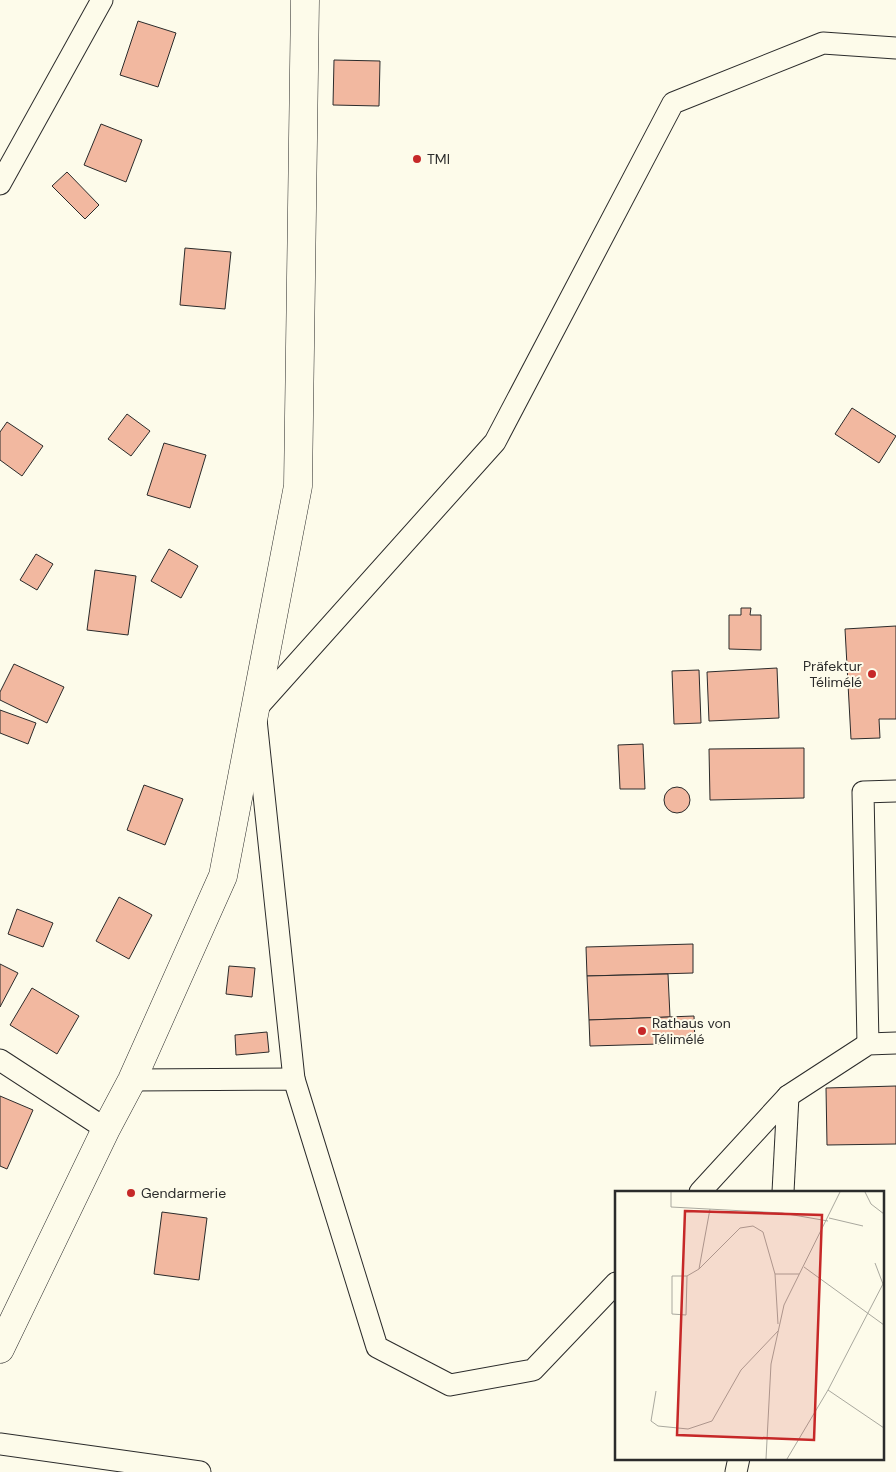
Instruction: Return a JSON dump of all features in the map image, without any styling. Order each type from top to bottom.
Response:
[{"type":"main road","points":[[0,1349],[106,1128],[132,1080],[223,876],[298,486],[305,0]]},
{"type":"street","points":[[0,184],[102,0]]},
{"type":"street","points":[[615,1284],[533,1370],[450,1385],[377,1347],[294,1079],[255,710],[495,442],[673,103],[823,43],[896,48]]},
{"type":"street","points":[[868,1044],[863,792],[896,792]]},
{"type":"street","points":[[701,1191],[788,1096],[868,1044],[896,1043]]},
{"type":"street","points":[[0,1060],[106,1128]]},
{"type":"street","points":[[132,1080],[294,1079]]},
{"type":"street","points":[[783,1191],[788,1096]]},
{"type":"street","points":[[0,1444],[200,1472]]},
{"type":"building","points":[[138,21],[176,33],[158,87],[120,75]]},
{"type":"building","points":[[334,60],[380,61],[379,106],[333,105]]},
{"type":"building","points":[[101,124],[142,140],[126,182],[84,165]]},
{"type":"building","points":[[67,172],[99,205],[85,219],[52,186]]},
{"type":"building","points":[[185,248],[231,252],[225,309],[180,305]]},
{"type":"building","points":[[852,408],[896,436],[879,463],[835,434]]},
{"type":"building","points":[[127,414],[150,431],[131,456],[108,439]]},
{"type":"building","points":[[7,422],[43,446],[22,476],[0,460],[0,432]]},
{"type":"building","points":[[164,443],[206,455],[190,508],[147,495]]},
{"type":"building","points":[[169,549],[198,566],[181,598],[151,581]]},
{"type":"building","points":[[36,554],[53,564],[37,590],[20,580]]},
{"type":"building","points":[[95,570],[136,576],[128,635],[87,630]]},
{"type":"building","points":[[741,608],[751,608],[750,615],[761,615],[761,650],[729,649],[729,615],[741,615]]},
{"type":"building","name":"Präfektur Télimélé","points":[[896,626],[896,719],[879,719],[880,738],[851,739],[845,629]]},
{"type":"building","points":[[14,664],[64,687],[47,723],[0,700],[0,692]]},
{"type":"building","points":[[777,668],[779,718],[709,721],[707,672]]},
{"type":"building","points":[[699,670],[701,723],[674,724],[672,671]]},
{"type":"building","points":[[0,710],[36,723],[28,744],[0,733]]},
{"type":"building","points":[[643,744],[645,789],[620,789],[618,745]]},
{"type":"building","points":[[804,748],[804,798],[710,800],[709,749]]},
{"type":"building","points":[[144,785],[183,799],[165,845],[127,830]]},
{"type":"building","points":[[677,787],[686,791],[690,800],[686,809],[677,813],[668,809],[664,800],[668,791]]},
{"type":"building","points":[[119,897],[152,915],[129,959],[96,941]]},
{"type":"building","points":[[17,909],[53,923],[43,947],[8,934]]},
{"type":"building","points":[[693,944],[693,973],[587,976],[586,947]]},
{"type":"building","points":[[0,964],[18,973],[0,1007]]},
{"type":"building","points":[[229,966],[255,968],[252,997],[226,994]]},
{"type":"building","points":[[668,974],[670,1017],[589,1020],[587,976]]},
{"type":"building","points":[[32,988],[79,1016],[57,1054],[10,1025]]},
{"type":"building","name":"Rathaus von Télimélé","points":[[694,1016],[695,1043],[590,1046],[589,1020]]},
{"type":"building","points":[[267,1032],[269,1052],[236,1055],[235,1035]]},
{"type":"building","points":[[896,1086],[896,1144],[827,1145],[826,1088]]},
{"type":"building","points":[[0,1096],[33,1110],[7,1169],[0,1166]]},
{"type":"building","points":[[162,1212],[207,1218],[199,1280],[154,1274]]},
{"type":"place","name":"TMI","points":[[417,159]]},
{"type":"place","name":"Präfektur Télimélé","points":[[872,674]]},
{"type":"place","name":"Rathaus von Télimélé","points":[[642,1031]]},
{"type":"place","name":"Gendarmerie","points":[[131,1193]]}]
